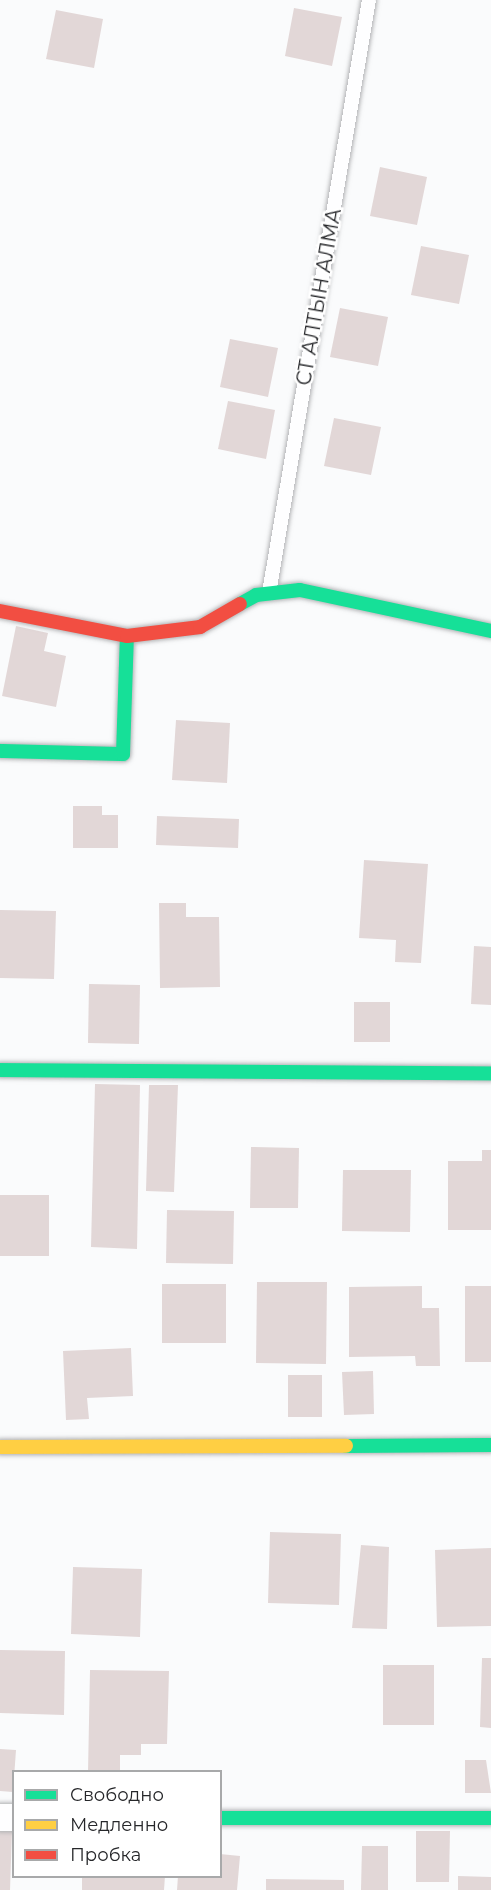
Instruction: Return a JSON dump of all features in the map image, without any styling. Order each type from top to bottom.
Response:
[{"type":"street","points":[[0,611],[127,636],[200,627],[256,595],[300,590],[491,631]]},
{"type":"street","points":[[0,751],[123,754],[127,636]]},
{"type":"street","points":[[0,1070],[491,1073]]},
{"type":"street","points":[[0,1447],[491,1445]]},
{"type":"street","points":[[222,1818],[491,1818]]},
{"type":"lane","name":"СТ АЛТЫН АЛМА","points":[[269,593],[369,0]]},
{"type":"building","points":[[294,8],[342,17],[332,66],[285,56]]},
{"type":"building","points":[[56,10],[103,19],[94,68],[46,59]]},
{"type":"building","points":[[380,167],[427,177],[417,225],[370,216]]},
{"type":"building","points":[[421,246],[469,255],[459,304],[411,295]]},
{"type":"building","points":[[340,308],[388,317],[378,366],[330,357]]},
{"type":"building","points":[[230,339],[278,348],[268,397],[220,387]]},
{"type":"building","points":[[228,401],[275,410],[266,459],[218,449]]},
{"type":"building","points":[[334,418],[381,427],[371,475],[324,466]]},
{"type":"building","points":[[16,626],[48,633],[44,651],[66,656],[56,707],[2,696]]},
{"type":"building","points":[[176,720],[230,723],[227,783],[172,780]]},
{"type":"building","points":[[73,806],[102,806],[102,815],[118,815],[118,848],[73,848]]},
{"type":"building","points":[[157,816],[239,819],[238,848],[156,845]]},
{"type":"building","points":[[364,860],[428,864],[421,963],[395,962],[396,940],[359,938]]},
{"type":"building","points":[[159,903],[186,903],[186,917],[219,917],[220,987],[160,988]]},
{"type":"building","points":[[0,910],[56,911],[54,979],[0,978]]},
{"type":"building","points":[[474,946],[491,947],[491,1005],[471,1004]]},
{"type":"building","points":[[89,984],[140,985],[139,1044],[88,1043]]},
{"type":"building","points":[[354,1002],[390,1002],[390,1042],[354,1042]]},
{"type":"building","points":[[95,1084],[140,1085],[137,1249],[91,1247]]},
{"type":"building","points":[[149,1085],[178,1085],[174,1192],[146,1191]]},
{"type":"building","points":[[251,1147],[299,1148],[298,1208],[250,1208]]},
{"type":"building","points":[[482,1150],[491,1150],[491,1230],[448,1230],[448,1161],[482,1161]]},
{"type":"building","points":[[343,1170],[411,1170],[410,1232],[342,1231]]},
{"type":"building","points":[[0,1195],[49,1195],[49,1256],[0,1256]]},
{"type":"building","points":[[167,1210],[234,1211],[233,1264],[166,1263]]},
{"type":"building","points":[[257,1282],[327,1282],[326,1364],[256,1363]]},
{"type":"building","points":[[162,1284],[226,1284],[226,1343],[162,1343]]},
{"type":"building","points":[[422,1286],[422,1308],[439,1308],[440,1366],[416,1366],[415,1356],[349,1357],[349,1287]]},
{"type":"building","points":[[465,1286],[491,1286],[491,1362],[465,1362]]},
{"type":"building","points":[[131,1348],[133,1396],[87,1398],[89,1419],[66,1420],[63,1351]]},
{"type":"building","points":[[373,1371],[374,1414],[344,1415],[342,1372]]},
{"type":"building","points":[[288,1375],[322,1375],[322,1417],[288,1417]]},
{"type":"building","points":[[270,1532],[341,1534],[339,1605],[268,1603]]},
{"type":"building","points":[[361,1545],[389,1547],[387,1629],[352,1628]]},
{"type":"building","points":[[491,1548],[491,1626],[437,1627],[435,1550]]},
{"type":"building","points":[[73,1567],[142,1569],[140,1637],[71,1634]]},
{"type":"building","points":[[0,1650],[65,1651],[64,1715],[0,1713]]},
{"type":"building","points":[[482,1658],[491,1658],[491,1728],[480,1727]]},
{"type":"building","points":[[383,1665],[434,1665],[434,1725],[383,1725]]},
{"type":"building","points":[[90,1670],[169,1671],[167,1744],[141,1744],[141,1755],[120,1755],[120,1770],[88,1770]]},
{"type":"building","points":[[0,1749],[16,1750],[15,1770],[12,1770],[12,1792],[0,1791]]},
{"type":"building","points":[[465,1760],[486,1760],[491,1793],[465,1793]]},
{"type":"building","points":[[0,1830],[12,1830],[10,1890],[0,1890]]},
{"type":"building","points":[[416,1831],[450,1831],[449,1882],[416,1882]]},
{"type":"building","points":[[362,1846],[388,1846],[388,1890],[361,1890]]},
{"type":"building","points":[[222,1854],[240,1856],[237,1890],[177,1890],[178,1878],[222,1878]]},
{"type":"building","points":[[458,1876],[491,1877],[491,1890],[458,1890]]},
{"type":"building","points":[[82,1878],[165,1878],[164,1890],[82,1890]]},
{"type":"building","points":[[266,1879],[344,1880],[344,1890],[266,1890]]},
{"type":"traffic: fast","points":[[240,604],[256,595],[300,590],[491,631]]},
{"type":"traffic: fast","points":[[0,751],[123,754],[127,636]]},
{"type":"traffic: fast","points":[[0,1070],[491,1073]]},
{"type":"traffic: fast","points":[[346,1446],[491,1445]]},
{"type":"traffic: fast","points":[[222,1818],[491,1818]]},
{"type":"traffic: slow","points":[[0,1447],[346,1446]]},
{"type":"traffic: jam","points":[[0,611],[127,636],[200,627],[240,604]]}]
